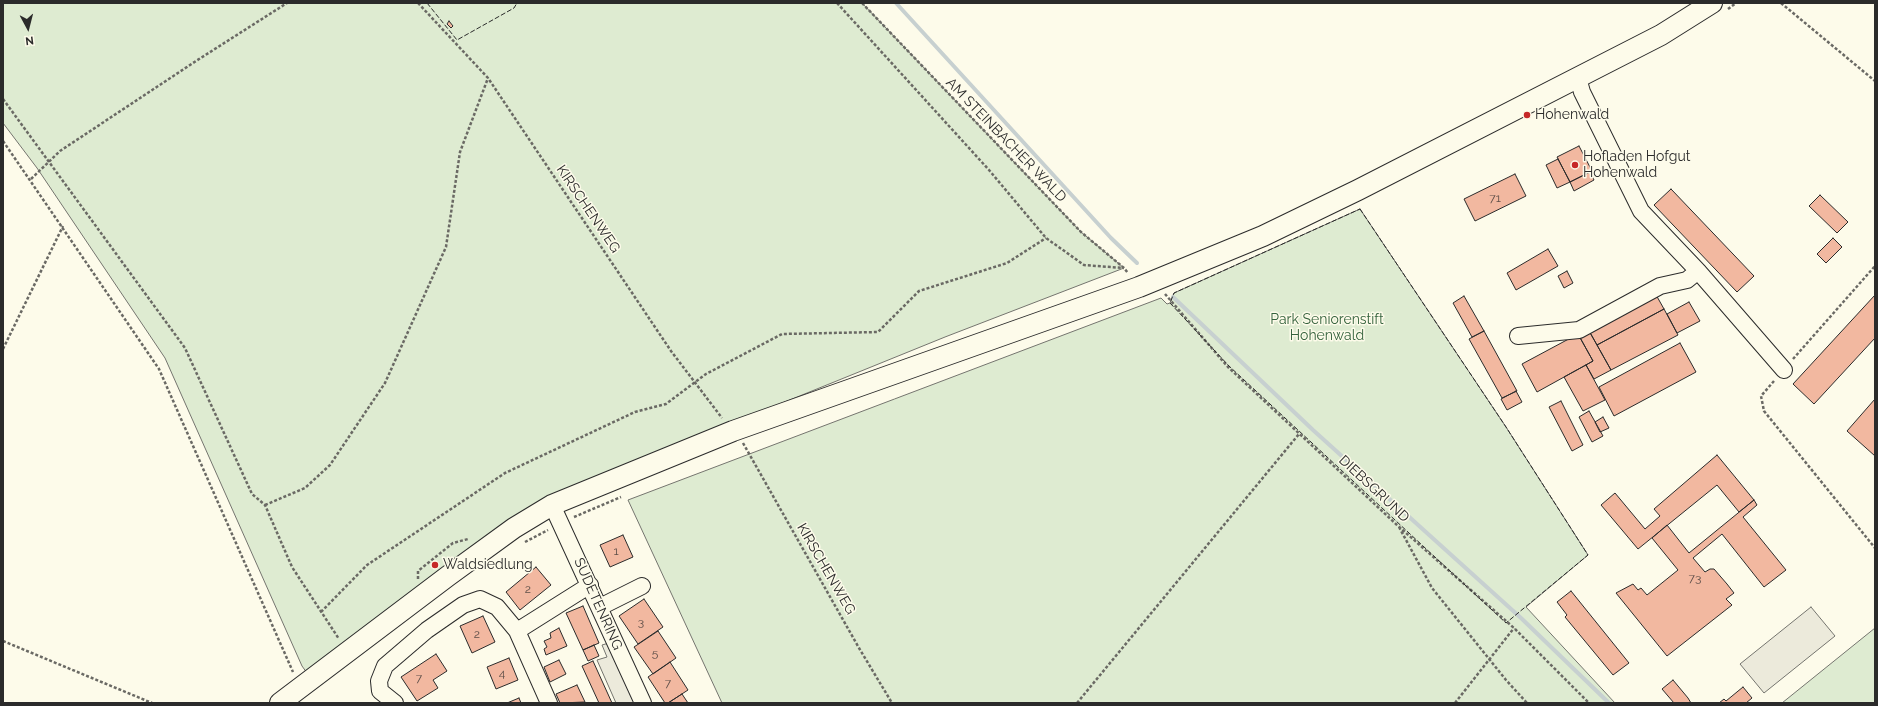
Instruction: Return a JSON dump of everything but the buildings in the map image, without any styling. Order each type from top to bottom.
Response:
[{"type":"main road","points":[[280,703],[302,685],[514,528],[552,505],[738,438],[1147,284],[1263,236],[1358,190],[1661,36],[1712,3]]},
{"type":"street","points":[[1578,78],[1582,92],[1641,212],[1698,271],[1784,370]]},
{"type":"street","points":[[1518,336],[1578,330],[1660,286],[1687,280],[1698,271]]},
{"type":"street","name":"SUDETENRING","points":[[552,505],[643,703]]},
{"type":"street","points":[[517,631],[590,585]]},
{"type":"street","points":[[600,607],[642,586]]},
{"type":"street","points":[[395,703],[380,691],[379,681],[385,666],[427,630],[463,605],[480,599],[497,608],[517,631],[549,703]]},
{"type":"path","points":[[31,179],[60,151],[287,3]]},
{"type":"path","name":"KIRSCHENWEG","points":[[418,3],[488,78],[671,351],[738,438],[892,703]]},
{"type":"path","points":[[837,3],[989,170],[1046,238],[1084,265],[1124,268]]},
{"type":"path","name":"AM STEINBACHER WALD","points":[[862,3],[1076,227],[1124,268],[1147,284]]},
{"type":"path","points":[[1781,3],[1875,81]]},
{"type":"path","points":[[265,505],[305,488],[330,465],[385,383],[446,247],[460,152],[488,78]]},
{"type":"path","points":[[3,99],[186,348],[252,494],[265,505],[292,568],[340,642]]},
{"type":"path","points":[[3,141],[31,179],[159,369],[292,670],[302,685]]},
{"type":"path","points":[[3,349],[62,226]]},
{"type":"path","points":[[321,612],[367,565],[505,474],[635,412],[666,404],[706,374],[782,334],[878,332],[919,291],[1007,263],[1046,238]]},
{"type":"path","points":[[1875,266],[1761,396],[1764,411],[1875,548]]},
{"type":"path","name":"DIEBSGRUND","points":[[1147,284],[1164,293],[1228,367],[1398,525],[1514,628],[1589,703]]},
{"type":"path","points":[[1077,703],[1299,434]]},
{"type":"path","points":[[1398,525],[1432,588],[1528,703]]},
{"type":"path","points":[[1455,703],[1514,628]]},
{"type":"path","points":[[3,641],[152,703]]},
{"type":"green space","points":[[3,3],[862,3],[1081,232],[1124,268],[945,337],[558,494],[307,673],[302,666],[165,358],[37,168],[3,123]]},
{"type":"green space","name":"Park Seniorenstift Hohenwald","points":[[1360,209],[1506,427],[1588,555],[1526,607],[1615,703],[722,703],[628,500],[1161,298],[1167,304],[1170,303],[1174,293]]},
{"type":"green space","points":[[1875,628],[1875,703],[1782,703]]},
{"type":"shaded area","points":[[1811,607],[1835,636],[1764,693],[1740,664]]},
{"type":"shaded area","points":[[609,643],[637,703],[616,703],[597,660],[607,657],[602,645]]},
{"type":"waterway","points":[[896,3],[1111,238],[1137,263]]},
{"type":"waterway","points":[[1173,297],[1313,430],[1521,618],[1609,703]]},
{"type":"fence","points":[[427,3],[457,40],[514,8],[517,3]]},
{"type":"fence","points":[[1360,209],[1506,427],[1588,555],[1506,623],[1229,366],[1170,303],[1174,293],[1360,209]]},
{"type":"place","name":"Hohenwald","points":[[1527,115]]},
{"type":"place","name":"Hofladen Hofgut Hohenwald","points":[[1575,165]]},
{"type":"place","name":"Waldsiedlung","points":[[435,565]]}]
